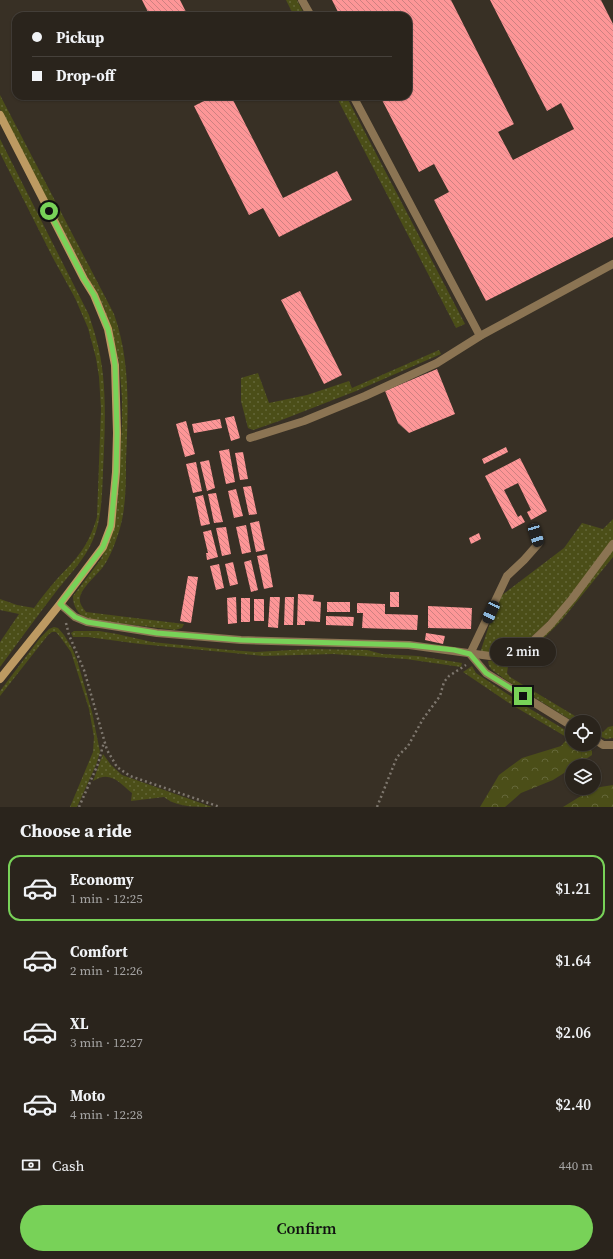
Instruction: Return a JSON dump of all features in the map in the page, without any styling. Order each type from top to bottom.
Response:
[{"type":"street","points":[[302,0],[309,12]]},
{"type":"street","points":[[355,100],[480,336]]},
{"type":"street","points":[[0,115],[99,306],[108,329],[115,365],[117,433],[116,472],[111,526],[103,547],[0,679]]},
{"type":"street","points":[[250,438],[304,421],[365,396],[437,363],[480,336],[613,264]]},
{"type":"street","points":[[470,654],[507,576],[539,543],[534,526]]},
{"type":"street","points":[[60,604],[75,617],[87,622],[157,633],[241,640],[409,645],[490,656],[510,653],[532,642],[550,625],[572,599],[613,544]]},
{"type":"street","points":[[470,654],[486,673],[565,722]]},
{"type":"street","points":[[601,744],[613,745]]},
{"type":"path","points":[[60,604],[69,635],[84,670],[104,742],[116,767],[130,776],[220,807]]},
{"type":"path","points":[[377,807],[397,757],[408,746],[423,719],[440,696],[444,682],[449,676],[467,665],[470,654]]},
{"type":"path","points":[[79,807],[98,764],[104,742]]},
{"type":"green space","points":[[286,0],[297,0],[303,12],[292,12]]},
{"type":"green space","points":[[0,95],[114,314],[123,350],[126,369],[128,406],[125,503],[120,528],[111,553],[103,567],[83,590],[80,598],[81,604],[86,612],[184,624],[182,628],[175,630],[86,619],[75,607],[73,596],[101,559],[114,526],[118,498],[122,423],[122,398],[119,362],[105,310],[0,109]]},
{"type":"green space","points":[[338,100],[348,100],[465,324],[456,328]]},
{"type":"green space","points":[[0,139],[89,315],[100,354],[104,387],[105,421],[101,507],[98,525],[92,542],[81,561],[0,667],[0,642],[19,614],[0,610],[0,599],[17,605],[34,608],[82,551],[94,527],[97,517],[101,409],[96,358],[88,328],[75,298],[0,153]]},
{"type":"green space","points":[[439,350],[441,354],[356,391],[253,430],[248,428],[241,401],[241,378],[258,373],[269,403],[307,395],[349,381],[352,388]]},
{"type":"green space","points":[[613,519],[612,542],[548,622],[536,633],[513,649],[493,653],[480,653],[498,598],[564,548],[582,523],[603,529]]},
{"type":"green space","points":[[613,548],[613,557],[561,621],[528,653],[511,661],[508,666],[507,673],[510,677],[573,715],[565,715],[565,716],[506,680],[489,666],[488,661],[510,657],[530,647]]},
{"type":"green space","points":[[54,627],[58,628],[64,635],[77,660],[92,712],[100,752],[96,765],[77,807],[70,807],[93,752],[94,737],[89,709],[71,652],[56,632],[52,632],[48,635],[0,696],[0,691],[40,638],[49,629]]},
{"type":"green space","points":[[74,631],[99,631],[152,642],[229,650],[256,652],[310,649],[367,650],[382,654],[418,656],[462,663],[461,667],[406,659],[333,654],[263,656],[140,644],[88,637],[73,637],[71,633]]},
{"type":"green space","points":[[472,666],[476,673],[527,707],[565,730],[565,736],[512,705],[463,672]]},
{"type":"green space","points":[[613,726],[613,738],[606,739],[601,736],[601,731],[603,732],[608,727]]},
{"type":"green space","points":[[561,746],[565,746],[565,751],[582,751],[581,759],[565,759],[565,772],[553,780],[521,793],[505,807],[480,807],[499,775],[522,758]]},
{"type":"green space","points":[[582,751],[592,751],[592,755],[586,759],[581,759]]},
{"type":"green space","points":[[103,754],[111,765],[122,775],[212,807],[180,805],[164,797],[131,801],[132,793],[118,781],[109,777],[104,777],[93,781]]},
{"type":"green space","points":[[613,785],[613,807],[563,807],[583,795],[601,795],[601,787]]},
{"type":"building","points":[[142,0],[180,0],[186,12],[148,12]]},
{"type":"building","points":[[332,0],[451,0],[514,124],[498,132],[513,160],[574,129],[561,103],[547,111],[490,0],[601,0],[613,24],[613,237],[486,301],[434,200],[449,192],[434,164],[419,172],[382,100],[412,100],[412,12],[338,12]]},
{"type":"building","points":[[206,100],[233,100],[283,198],[337,171],[352,200],[279,237],[263,208],[249,215],[194,106]]},
{"type":"building","points":[[300,291],[342,375],[324,384],[281,300]]},
{"type":"building","points":[[437,369],[455,414],[409,433],[398,423],[385,391]]},
{"type":"building","points":[[234,416],[240,438],[231,441],[225,418]]},
{"type":"building","points":[[220,419],[222,428],[194,433],[192,424]]},
{"type":"building","points":[[186,421],[195,454],[185,457],[176,424]]},
{"type":"building","points":[[506,447],[508,452],[484,464],[482,459]]},
{"type":"building","points":[[229,449],[235,482],[226,484],[219,451]]},
{"type":"building","points":[[243,452],[248,479],[240,480],[235,453]]},
{"type":"building","points":[[520,458],[547,511],[531,520],[527,512],[531,510],[518,483],[504,490],[518,517],[521,515],[525,522],[512,529],[485,476]]},
{"type":"building","points":[[209,460],[215,488],[207,491],[200,462]]},
{"type":"building","points":[[196,462],[202,491],[193,493],[186,464]]},
{"type":"building","points":[[251,486],[257,514],[249,515],[243,487]]},
{"type":"building","points":[[236,489],[243,516],[234,518],[228,491]]},
{"type":"building","points":[[216,493],[223,522],[214,523],[208,494]]},
{"type":"building","points":[[203,495],[210,524],[201,526],[195,497]]},
{"type":"building","points":[[259,521],[265,550],[256,552],[250,523]]},
{"type":"building","points":[[246,525],[251,552],[242,554],[236,527]]},
{"type":"building","points":[[226,527],[231,554],[222,556],[216,528]]},
{"type":"building","points":[[211,530],[218,557],[207,560],[206,553],[208,553],[203,532]]},
{"type":"building","points":[[479,533],[481,539],[471,544],[469,538]]},
{"type":"building","points":[[267,554],[273,587],[264,589],[257,556]]},
{"type":"building","points":[[251,560],[258,590],[251,592],[244,562]]},
{"type":"building","points":[[233,562],[238,584],[230,586],[225,564]]},
{"type":"building","points":[[219,564],[224,588],[216,590],[210,566]]},
{"type":"building","points":[[188,576],[198,577],[191,623],[180,621]]},
{"type":"building","points":[[390,592],[399,592],[399,607],[390,607]]},
{"type":"building","points":[[298,594],[314,595],[313,601],[321,602],[320,622],[305,621],[305,625],[297,625]]},
{"type":"building","points":[[236,597],[237,623],[228,624],[227,598]]},
{"type":"building","points":[[270,597],[280,597],[278,628],[268,627]]},
{"type":"building","points":[[285,597],[294,597],[293,625],[284,625]]},
{"type":"building","points":[[241,598],[250,598],[250,622],[241,622]]},
{"type":"building","points":[[254,599],[264,599],[264,621],[254,621]]},
{"type":"building","points":[[327,602],[350,602],[350,612],[327,612]]},
{"type":"building","points":[[357,603],[385,604],[385,614],[418,615],[417,630],[362,628],[363,613],[357,613]]},
{"type":"building","points":[[428,606],[472,608],[471,629],[428,628]]},
{"type":"building","points":[[326,616],[354,617],[353,626],[326,625]]},
{"type":"building","points":[[426,633],[445,636],[443,644],[425,640]]},
{"type":"route","points":[[49,211],[84,279],[94,295],[108,329],[115,365],[116,397],[116,472],[112,502],[111,526],[103,547],[60,604],[75,617],[87,622],[157,633],[241,640],[409,645],[454,650],[470,654],[486,673],[523,696]]}]
